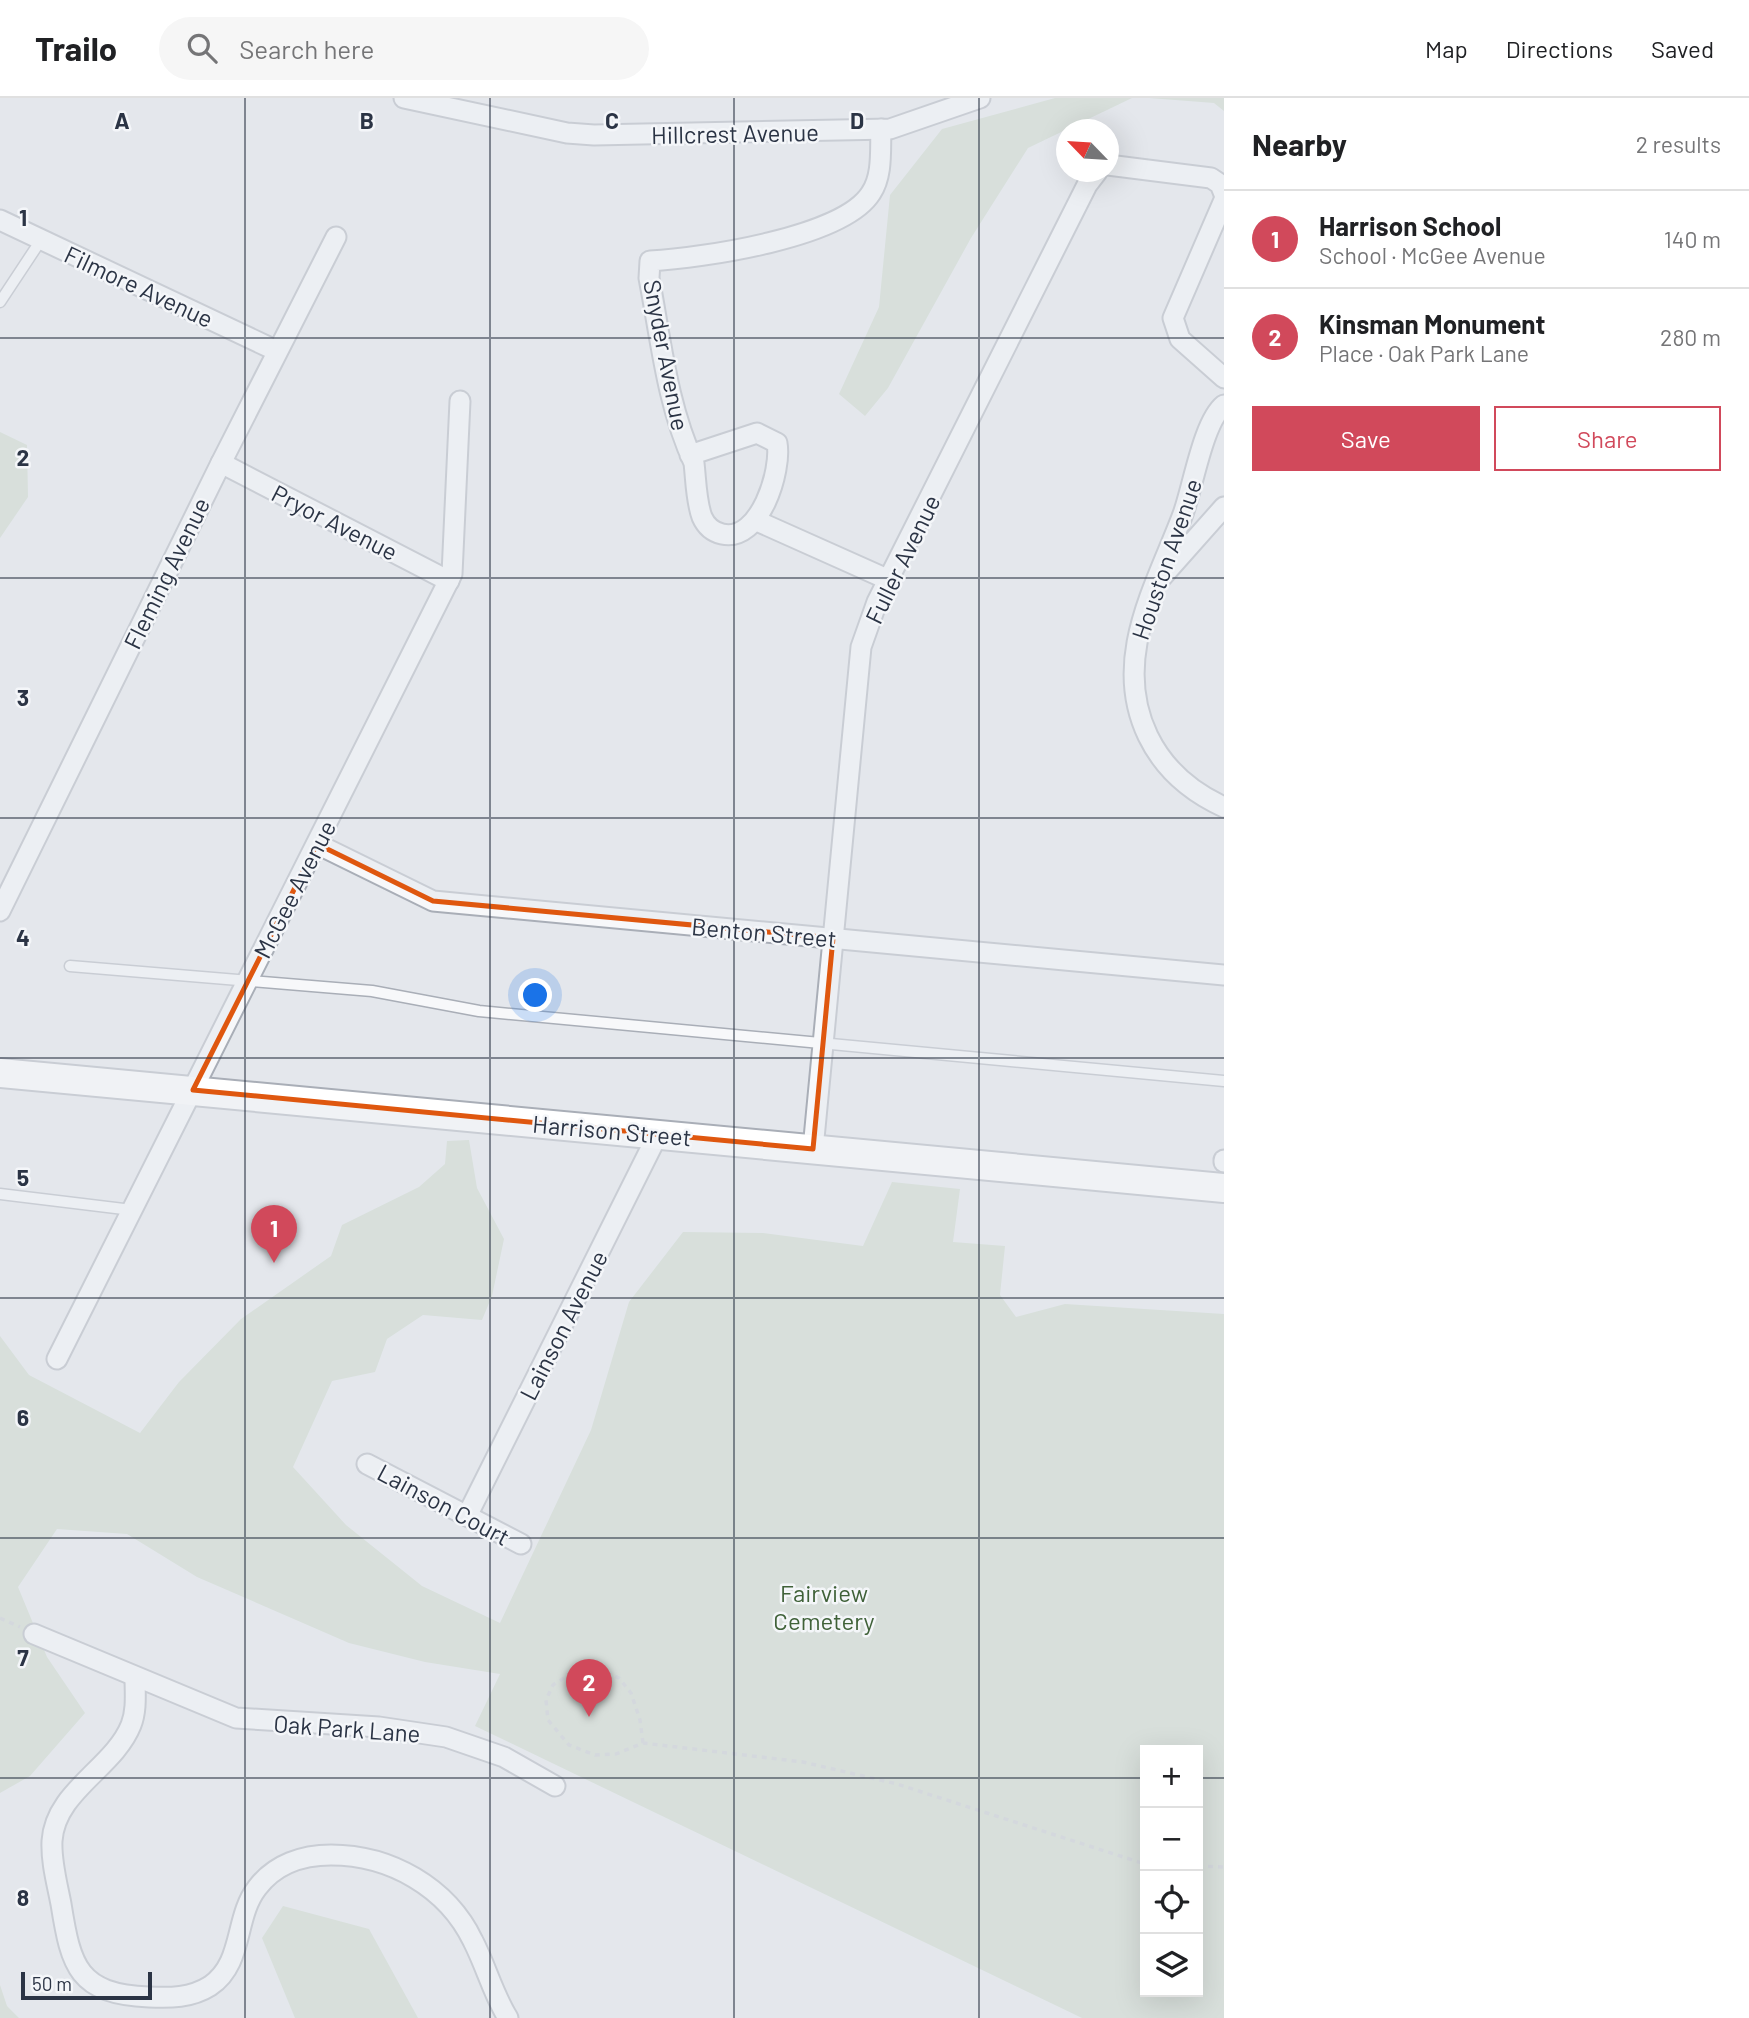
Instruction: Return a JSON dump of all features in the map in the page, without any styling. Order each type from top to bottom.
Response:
[{"type":"street","name":"Hillcrest Avenue","points":[[404,98],[450,110],[580,134],[881,130],[980,98]]},
{"type":"street","name":"Snyder Avenue","points":[[691,455],[676,422],[649,278],[650,261],[690,258],[748,247],[824,225],[845,215],[871,193],[876,182],[881,130]]},
{"type":"street","points":[[1119,166],[1211,178],[1220,184],[1224,194]]},
{"type":"street","name":"Fuller Avenue","points":[[813,1149],[861,647],[889,580],[1089,182]]},
{"type":"street","points":[[1224,200],[1173,318],[1180,339],[1224,378]]},
{"type":"street","name":"Filmore Avenue","points":[[0,220],[277,351]]},
{"type":"street","name":"Fleming Avenue","points":[[0,911],[220,463],[336,237]]},
{"type":"street","name":"McGee Avenue","points":[[57,1359],[449,581],[456,528],[460,401]]},
{"type":"street","name":"Houston Avenue","points":[[1224,405],[1212,424],[1182,515],[1166,551],[1136,645],[1132,686],[1139,716],[1156,752],[1174,775],[1224,807]]},
{"type":"street","points":[[757,433],[777,443],[777,466],[757,521],[740,534],[718,534],[709,528],[702,517],[691,455],[757,433]]},
{"type":"street","name":"Pryor Avenue","points":[[220,463],[449,581]]},
{"type":"street","points":[[1158,580],[1224,507]]},
{"type":"street","points":[[757,521],[889,580]]},
{"type":"street","name":"Benton Street","points":[[317,844],[433,901],[1224,975]]},
{"type":"street","name":"Harrison Street","points":[[0,1073],[1224,1188]]},
{"type":"street","name":"Lainson Avenue","points":[[467,1516],[658,1134]]},
{"type":"street","name":"Lainson Court","points":[[367,1464],[522,1544]]},
{"type":"street","name":"Oak Park Lane","points":[[34,1634],[236,1718],[379,1727],[446,1737],[504,1757],[555,1786]]},
{"type":"street","points":[[135,1677],[132,1724],[122,1741],[62,1810],[52,1838],[68,1947],[80,1973],[94,1986],[122,1996],[160,1998],[182,1997],[210,1985],[232,1962],[248,1903],[273,1872],[303,1857],[343,1855],[390,1865],[416,1878],[444,1901],[473,1940],[508,2018]]},
{"type":"lane","points":[[0,302],[41,240]]},
{"type":"lane","points":[[70,966],[372,991],[479,1012],[1224,1081]]},
{"type":"lane","points":[[0,1194],[132,1210]]},
{"type":"path","points":[[643,1743],[640,1720],[631,1693],[619,1678],[595,1668],[573,1672],[553,1685],[546,1700],[548,1720],[569,1745],[595,1755],[616,1754],[643,1743],[803,1762],[897,1784],[1140,1862]]},
{"type":"path","points":[[1203,1866],[1224,1867]]},
{"type":"highlighted area","points":[[317,844],[433,901],[833,938],[813,1149],[193,1090]]},
{"type":"green space","points":[[1055,98],[1132,98],[1088,119],[1056,119],[1056,135],[1028,148],[971,238],[888,388],[865,416],[839,394],[879,307],[890,195],[942,129]]},
{"type":"green space","points":[[1149,98],[1224,98],[1224,111],[1214,103]]},
{"type":"green space","points":[[0,432],[27,445],[28,497],[0,538]]},
{"type":"green space","name":"Fairview Cemetery","points":[[469,1140],[477,1188],[504,1239],[492,1296],[482,1320],[423,1315],[387,1339],[375,1372],[332,1381],[293,1467],[346,1525],[422,1586],[500,1623],[591,1430],[629,1302],[683,1232],[763,1233],[863,1246],[892,1182],[960,1189],[953,1242],[1005,1246],[1000,1295],[1016,1317],[1065,1304],[1224,1314],[1224,2018],[1082,2018],[475,1726],[500,1674],[425,1662],[349,1643],[197,1577],[127,1534],[57,1529],[18,1587],[47,1657],[85,1713],[30,1776],[0,1793],[0,1336],[29,1375],[140,1433],[179,1382],[241,1319],[331,1256],[342,1225],[419,1187],[445,1164],[447,1141]]},
{"type":"green space","points":[[283,1906],[369,1929],[418,2018],[295,2018],[262,1938]]},
{"type":"green space","points":[[0,1985],[7,2006],[19,2018],[0,2018]]},
{"type":"place","name":"Harrison School","points":[[274,1263]]},
{"type":"place","name":"Kinsman Monument","points":[[589,1717]]}]
